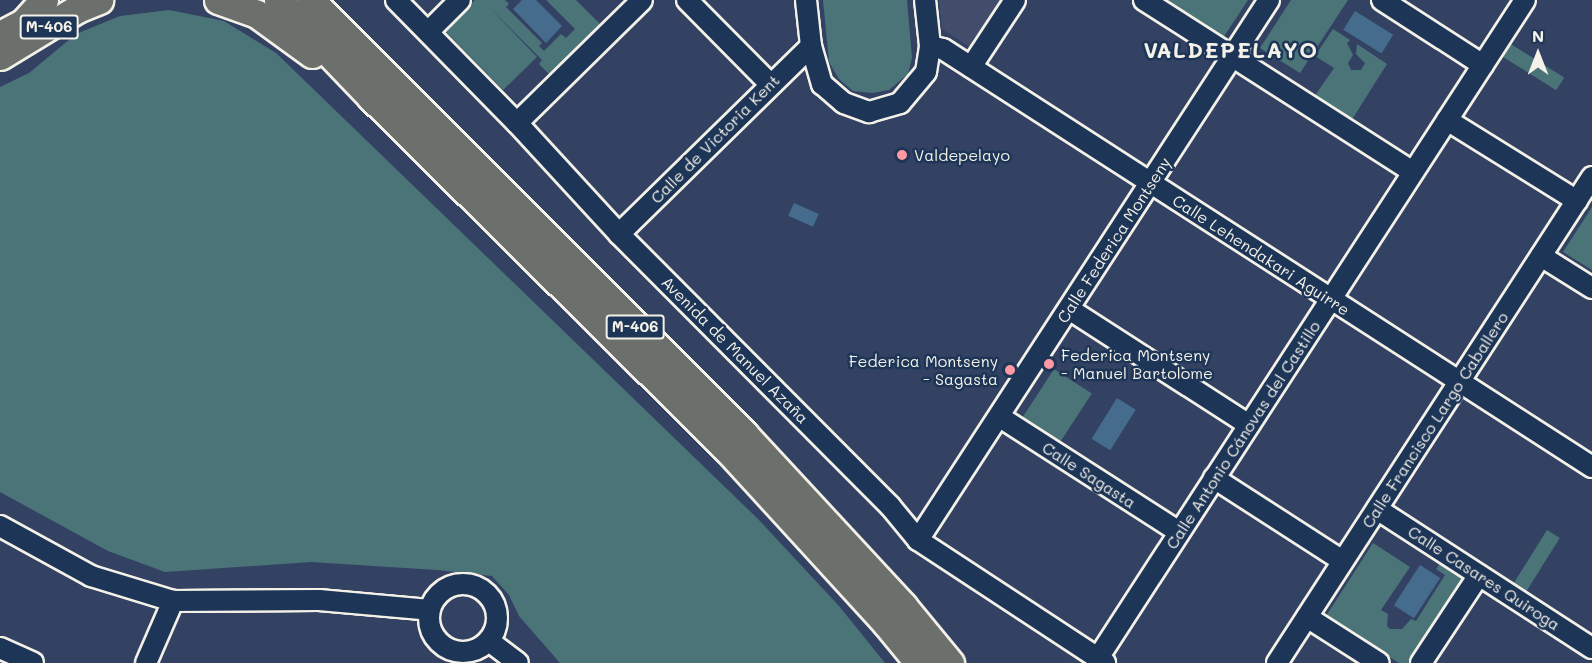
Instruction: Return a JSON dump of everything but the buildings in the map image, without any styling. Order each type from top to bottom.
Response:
[{"type":"highway","name":"M-406","points":[[0,34],[24,22],[44,0]]},
{"type":"highway","name":"M-406","points":[[0,56],[77,9],[99,0]]},
{"type":"highway","name":"M-406","points":[[218,0],[257,14],[371,97]]},
{"type":"highway","name":"M-406","points":[[278,0],[371,97],[728,450],[886,623],[919,663]]},
{"type":"highway","name":"M-406","points":[[310,0],[744,434],[903,606],[950,663]]},
{"type":"street","name":"Avenida de Manuel Azaña","points":[[396,0],[517,123],[619,234],[890,506],[918,540],[1101,661]]},
{"type":"street","points":[[428,32],[460,0]]},
{"type":"street","points":[[517,123],[642,0]]},
{"type":"street","points":[[687,0],[770,84]]},
{"type":"street","points":[[806,0],[811,46],[816,67],[826,88],[844,103],[869,112],[888,108],[910,94],[926,72],[930,46],[925,0]]},
{"type":"street","points":[[971,68],[1015,0]]},
{"type":"street","points":[[1144,0],[1413,172]]},
{"type":"street","name":"Calle Federica Montseny","points":[[918,540],[1269,0]]},
{"type":"street","points":[[1382,0],[1483,64]]},
{"type":"street","name":"Calle Antonio Cánovas del Castillo","points":[[1101,661],[1179,532],[1525,0]]},
{"type":"street","name":"Calle de Victoria Kent","points":[[619,234],[811,46]]},
{"type":"street","name":"Calle Lehendakari Aguirre","points":[[930,46],[943,49],[1592,467]]},
{"type":"street","points":[[1447,120],[1577,201]]},
{"type":"street","name":"Calle Francisco Largo Caballero","points":[[1277,663],[1592,177]]},
{"type":"street","points":[[1541,256],[1592,288]]},
{"type":"street","points":[[1069,309],[1249,425]]},
{"type":"street","name":"Calle Sagasta","points":[[1000,417],[1179,532]]},
{"type":"street","points":[[1214,478],[1343,561]]},
{"type":"street","name":"Calle Casares Quiroga","points":[[1377,509],[1592,648]]},
{"type":"street","points":[[0,526],[91,576],[173,601],[308,599],[430,610]]},
{"type":"street","points":[[1421,663],[1479,575]]},
{"type":"street","points":[[463,584],[484,591],[492,599],[498,621],[489,641],[471,652],[447,656],[432,634],[429,622],[430,610],[442,592],[452,586],[463,584]]},
{"type":"street","points":[[146,663],[173,601]]},
{"type":"street","points":[[1307,617],[1379,663]]},
{"type":"street","points":[[489,641],[518,663]]},
{"type":"street","points":[[0,648],[33,663]]},
{"type":"shaded area","points":[[522,0],[536,0],[562,26],[546,43],[513,9]]},
{"type":"shaded area","points":[[939,0],[1001,0],[970,47],[942,29]]},
{"type":"shaded area","points":[[1355,11],[1393,35],[1382,54],[1343,30]]},
{"type":"shaded area","points":[[794,203],[819,214],[813,227],[788,216]]},
{"type":"shaded area","points":[[1117,398],[1136,410],[1110,450],[1092,439]]},
{"type":"shaded area","points":[[1420,565],[1440,578],[1414,618],[1394,605]]},
{"type":"green space","points":[[475,0],[505,0],[509,4],[506,7],[542,43],[539,46],[544,51],[561,34],[566,38],[575,29],[546,0],[576,0],[601,25],[550,75],[539,64],[542,60],[489,7],[537,57],[503,90],[444,30]]},
{"type":"green space","points":[[823,0],[907,0],[912,58],[908,74],[889,90],[873,93],[853,91],[839,79],[829,62]]},
{"type":"green space","points":[[1163,0],[1248,0],[1223,38]]},
{"type":"green space","points":[[1291,0],[1348,0],[1300,73],[1260,48]]},
{"type":"green space","points":[[169,10],[224,21],[276,53],[758,519],[839,606],[885,663],[560,663],[519,616],[509,595],[492,576],[311,562],[165,572],[108,551],[0,492],[0,87],[29,73],[76,34],[120,16]]},
{"type":"green space","points":[[1333,29],[1350,40],[1347,43],[1353,55],[1348,63],[1351,70],[1361,70],[1365,63],[1356,54],[1357,44],[1387,64],[1351,121],[1314,97],[1334,68],[1315,56]]},
{"type":"green space","points":[[1509,43],[1564,77],[1556,90],[1501,56]]},
{"type":"green space","points":[[1592,207],[1592,270],[1563,252]]},
{"type":"green space","points":[[1054,369],[1092,394],[1059,444],[1021,419]]},
{"type":"green space","points":[[1547,530],[1560,538],[1526,592],[1513,584]]},
{"type":"green space","points":[[1373,543],[1410,567],[1381,610],[1388,614],[1387,626],[1390,629],[1402,629],[1411,619],[1416,621],[1445,575],[1436,569],[1441,562],[1465,577],[1410,663],[1399,663],[1326,616]]},
{"type":"place","name":"Valdepelayo","points":[[902,155]]},
{"type":"place","name":"Federica Montseny - Manuel Bartolome","points":[[1049,364]]},
{"type":"place","name":"Federica Montseny - Sagasta","points":[[1010,370]]},
{"type":"district","name":"VALDEPELAYO","points":[[1231,50]]}]
